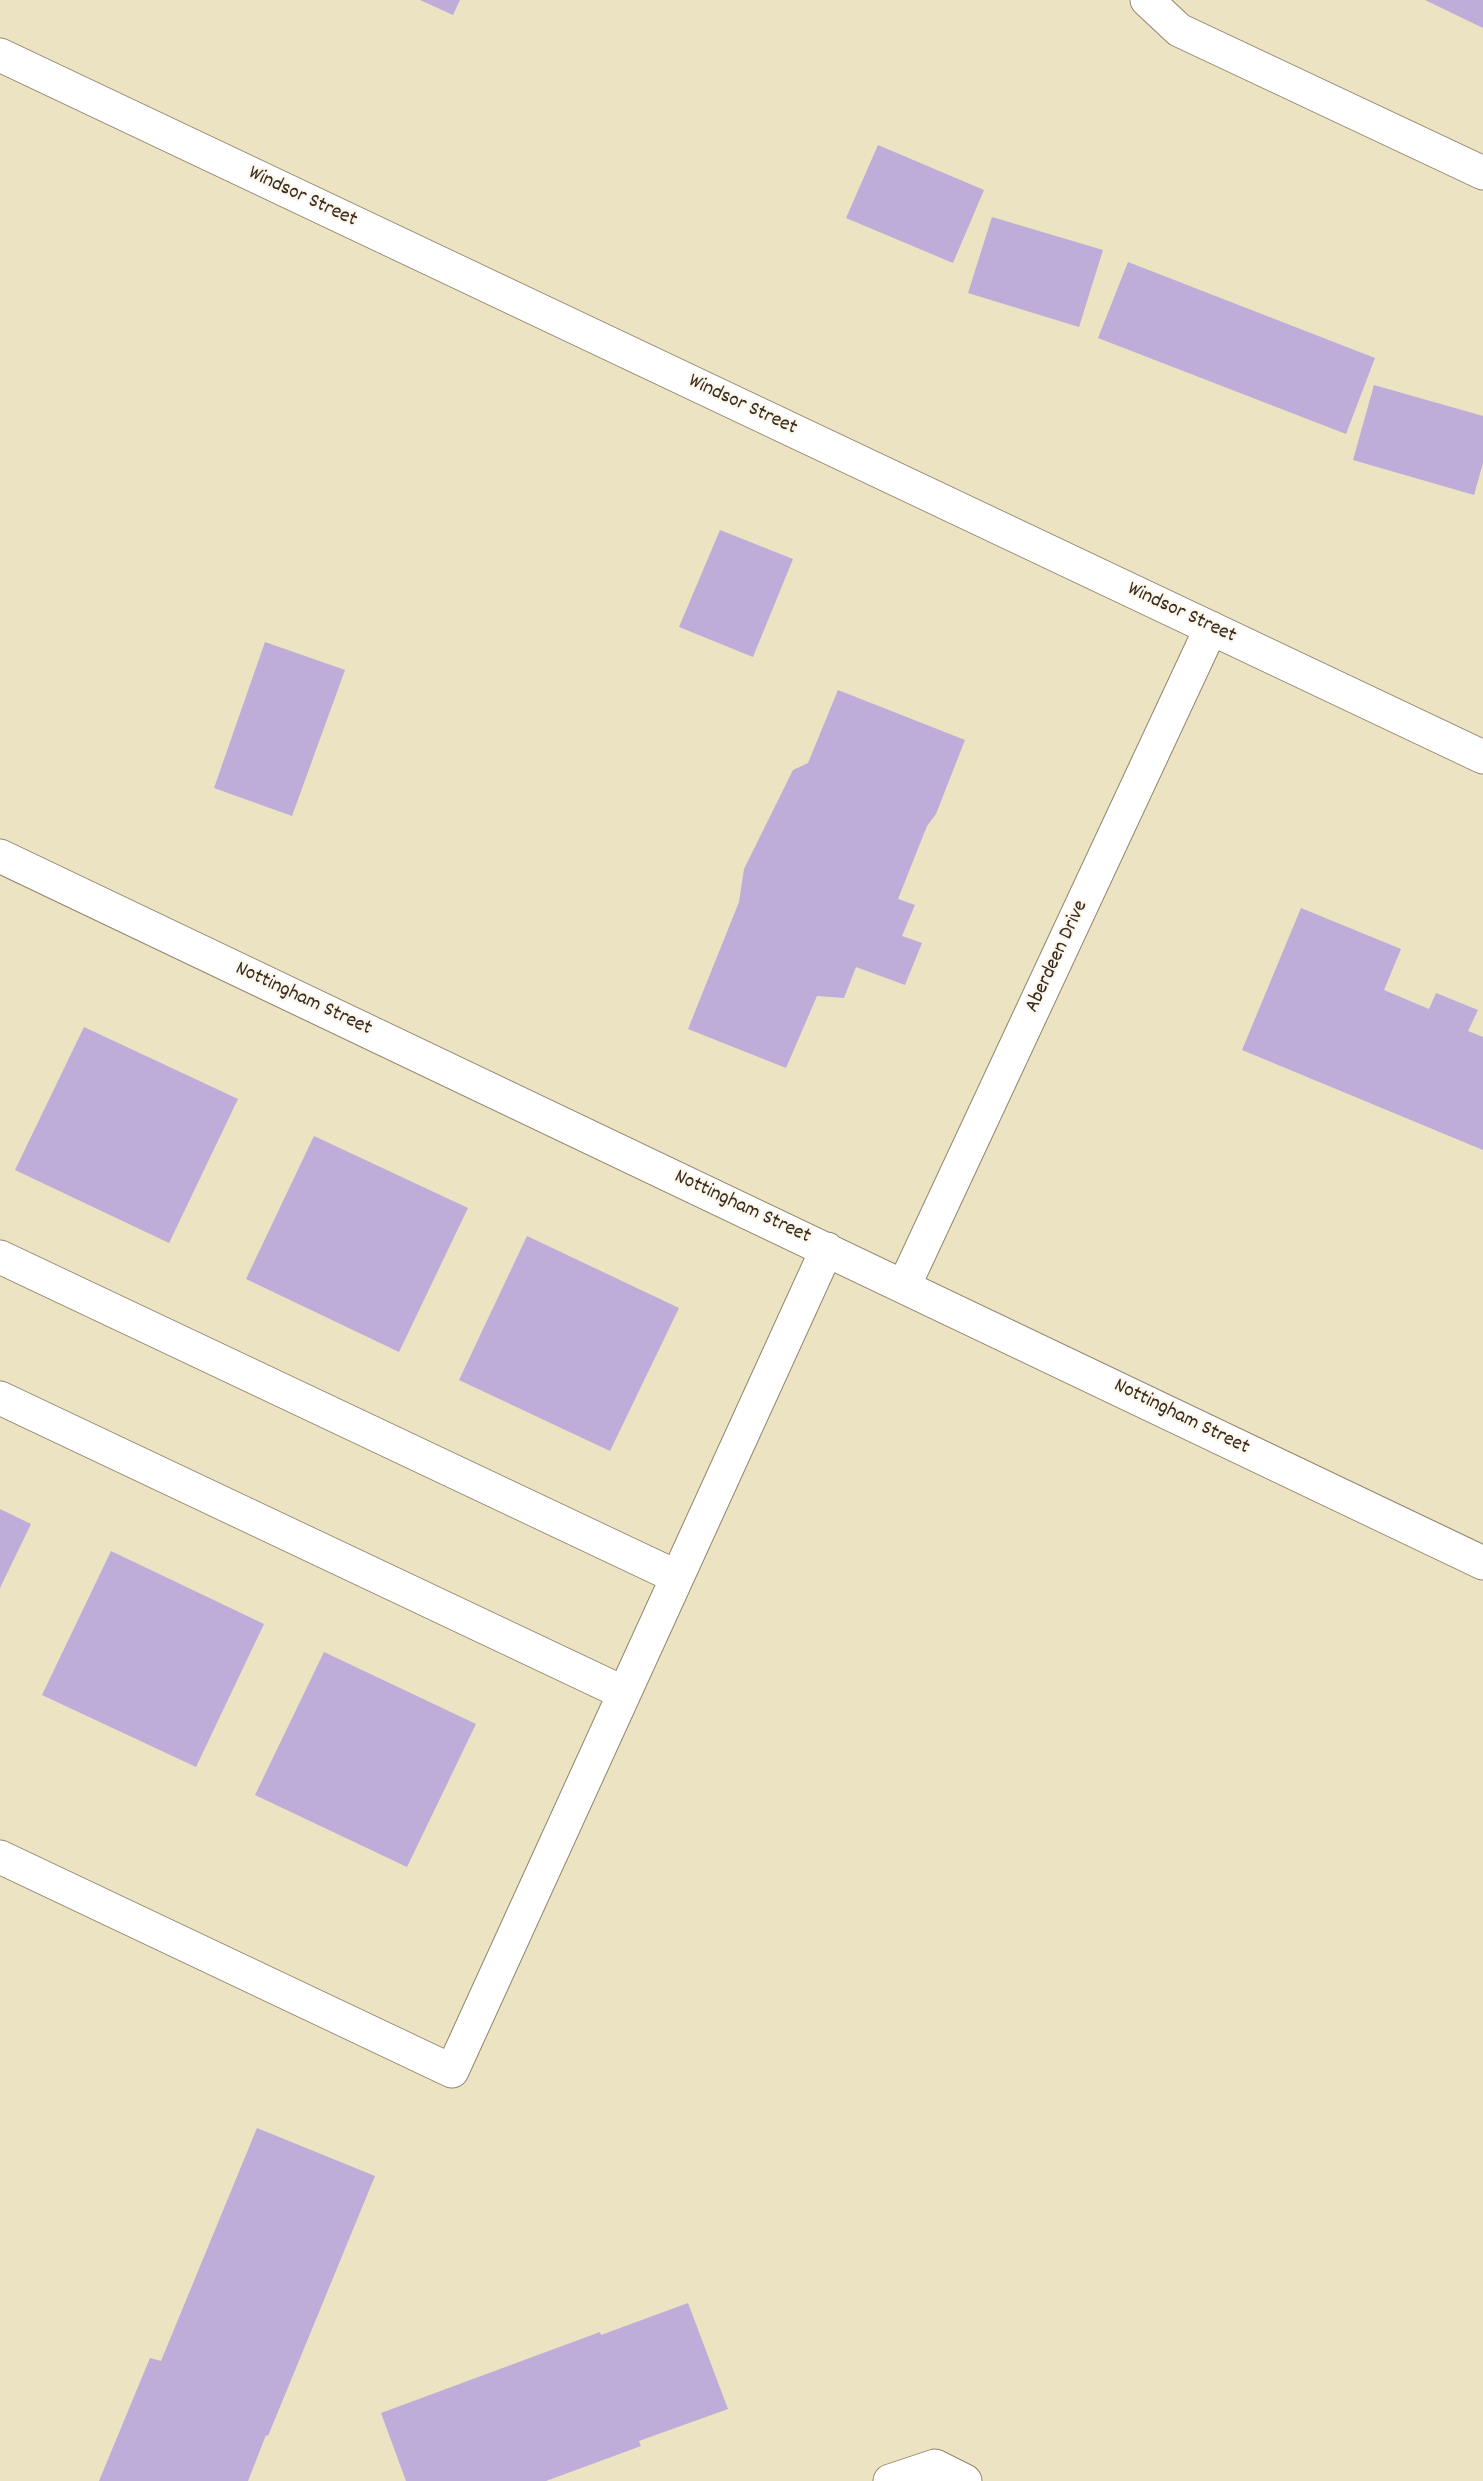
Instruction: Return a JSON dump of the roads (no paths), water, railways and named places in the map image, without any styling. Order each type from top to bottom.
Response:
[{"type":"street","points":[[1147,0],[1179,30],[1483,173]]},
{"type":"street","name":"Windsor Street","points":[[0,55],[1483,757]]},
{"type":"street","name":"Aberdeen Drive","points":[[904,1286],[1211,628]]},
{"type":"street","name":"Nottingham Street","points":[[0,856],[1483,1563]]},
{"type":"street","points":[[0,1857],[452,2071],[827,1249]]},
{"type":"street","points":[[0,1257],[677,1577]]},
{"type":"street","points":[[0,1398],[624,1694]]},
{"type":"street","points":[[890,2481],[935,2466],[965,2481]]}]
